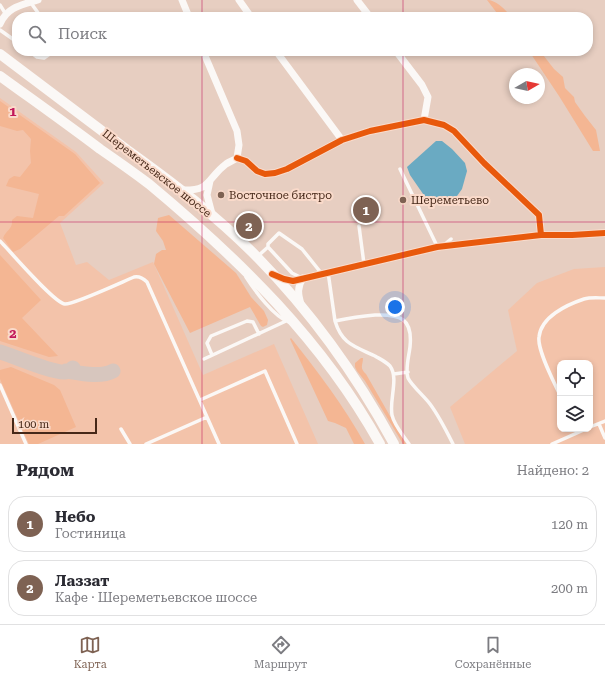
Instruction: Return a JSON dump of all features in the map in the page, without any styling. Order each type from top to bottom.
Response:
[{"type":"main road","name":"Шереметьевское шоссе","points":[[0,54],[182,190],[212,215],[257,257],[327,339],[379,416],[394,444]]},
{"type":"main road","name":"Шереметьевское шоссе","points":[[0,76],[148,184],[231,256],[265,290],[317,349],[345,387],[370,425],[380,444]]},
{"type":"street","points":[[0,24],[5,13],[30,1],[38,0]]},
{"type":"street","points":[[182,0],[187,12]]},
{"type":"street","points":[[238,0],[247,12]]},
{"type":"street","points":[[357,0],[366,12]]},
{"type":"street","points":[[205,56],[237,131],[239,145],[237,158]]},
{"type":"street","points":[[280,56],[342,140]]},
{"type":"street","points":[[400,56],[422,85],[428,98],[424,120]]},
{"type":"street","points":[[182,190],[199,189],[210,181],[226,164],[237,158],[246,161],[257,171],[265,174],[275,174],[342,140],[370,131],[424,120],[444,125],[454,131],[484,163],[539,215],[541,235]]},
{"type":"street","points":[[148,184],[154,186],[158,184],[161,178],[158,172]]},
{"type":"street","points":[[210,181],[207,195],[212,215]]},
{"type":"street","points":[[272,274],[293,281],[440,247],[541,235],[605,233]]},
{"type":"street","points":[[302,308],[298,291],[299,285],[303,278]]},
{"type":"lane","points":[[30,1],[38,12]]},
{"type":"lane","points":[[0,4],[5,13]]},
{"type":"lane","points":[[0,30],[12,38]]},
{"type":"lane","points":[[36,56],[44,58],[47,56]]},
{"type":"lane","points":[[400,169],[440,247],[451,238]]},
{"type":"lane","points":[[359,226],[364,264]]},
{"type":"lane","points":[[257,257],[280,233],[302,249],[325,273],[335,321],[342,337],[352,345],[384,360],[394,374],[391,407],[392,416],[409,444]]},
{"type":"lane","points":[[0,241],[50,294],[64,304],[74,302],[137,276],[144,279],[147,282],[219,444]]},
{"type":"lane","points":[[268,247],[292,273],[303,278]]},
{"type":"lane","points":[[231,256],[252,287],[274,312],[286,321],[297,325]]},
{"type":"lane","points":[[557,388],[540,350],[538,338],[542,328],[549,318],[564,308],[584,299],[605,298]]},
{"type":"lane","points":[[335,321],[361,316],[390,314],[402,318],[406,323],[411,337],[408,377],[431,406],[453,444]]},
{"type":"lane","points":[[212,355],[207,343],[211,336],[247,321],[253,322],[259,334]]},
{"type":"lane","points":[[204,359],[286,321]]},
{"type":"lane","points":[[200,400],[265,371],[297,444]]},
{"type":"lane","points":[[394,374],[408,372]]},
{"type":"lane","points":[[0,385],[26,444]]},
{"type":"lane","points":[[146,444],[207,417]]},
{"type":"lane","points":[[593,427],[605,421]]},
{"type":"lane","points":[[599,424],[605,438]]},
{"type":"lane","points":[[121,429],[130,444]]},
{"type":"lane","points":[[552,444],[574,432]]},
{"type":"shaded area","points":[[487,0],[491,0],[507,12],[496,12]]},
{"type":"shaded area","points":[[532,56],[544,56],[554,69],[563,77],[565,88],[574,97],[575,102],[596,130],[600,151],[593,151],[545,75],[545,68],[540,68]]},
{"type":"shaded area","points":[[0,98],[76,152],[104,183],[60,223],[76,265],[87,262],[109,280],[153,262],[203,375],[274,344],[318,444],[0,444]]},
{"type":"shaded area","points":[[0,101],[75,154],[100,183],[64,216],[59,216],[20,249],[13,252],[3,238],[4,235],[10,228],[12,220],[17,216],[33,218],[39,194],[6,186],[9,179],[14,176],[20,177],[31,163],[31,139],[23,130],[17,131],[0,126]]},
{"type":"shaded area","points":[[169,215],[236,273],[251,297],[264,311],[268,320],[267,325],[263,327],[261,326],[250,307],[190,333],[154,264],[156,254],[162,250],[166,250],[163,241],[156,231],[158,218]]},
{"type":"shaded area","points":[[0,255],[41,300],[22,318],[58,356],[49,357],[0,341]]},
{"type":"shaded area","points":[[605,267],[605,444],[465,444],[450,407],[517,351],[508,310],[537,283],[574,269]]},
{"type":"shaded area","points":[[291,338],[330,390],[365,444],[354,444],[346,428],[328,421],[290,339]]},
{"type":"shaded area","points":[[363,358],[363,370],[406,444],[403,444],[365,381],[357,371],[355,363]]},
{"type":"shaded area","points":[[11,367],[54,385],[60,390],[76,427],[38,444],[29,444],[0,379],[0,370]]},
{"type":"water","points":[[436,141],[442,141],[452,149],[465,163],[467,171],[462,189],[457,196],[438,205],[430,204],[410,175],[407,167]]},
{"type":"taxiway","points":[[0,352],[59,372],[67,372],[73,368]]},
{"type":"taxiway","points":[[66,371],[96,375],[113,371]]},
{"type":"cycle path","points":[[237,158],[246,161],[257,171],[265,174],[275,173],[287,169],[342,140],[370,131],[424,120],[444,125],[454,131],[484,163],[539,215],[541,235]]},
{"type":"cycle path","points":[[272,274],[293,281],[437,247],[541,235],[605,233]]},
{"type":"place","name":"Восточное бистро","points":[[221,195]]},
{"type":"place","name":"Шереметьево","points":[[403,200]]},
{"type":"place","name":"Небо","points":[[366,210]]},
{"type":"place","name":"Лаззат","points":[[249,226]]}]
